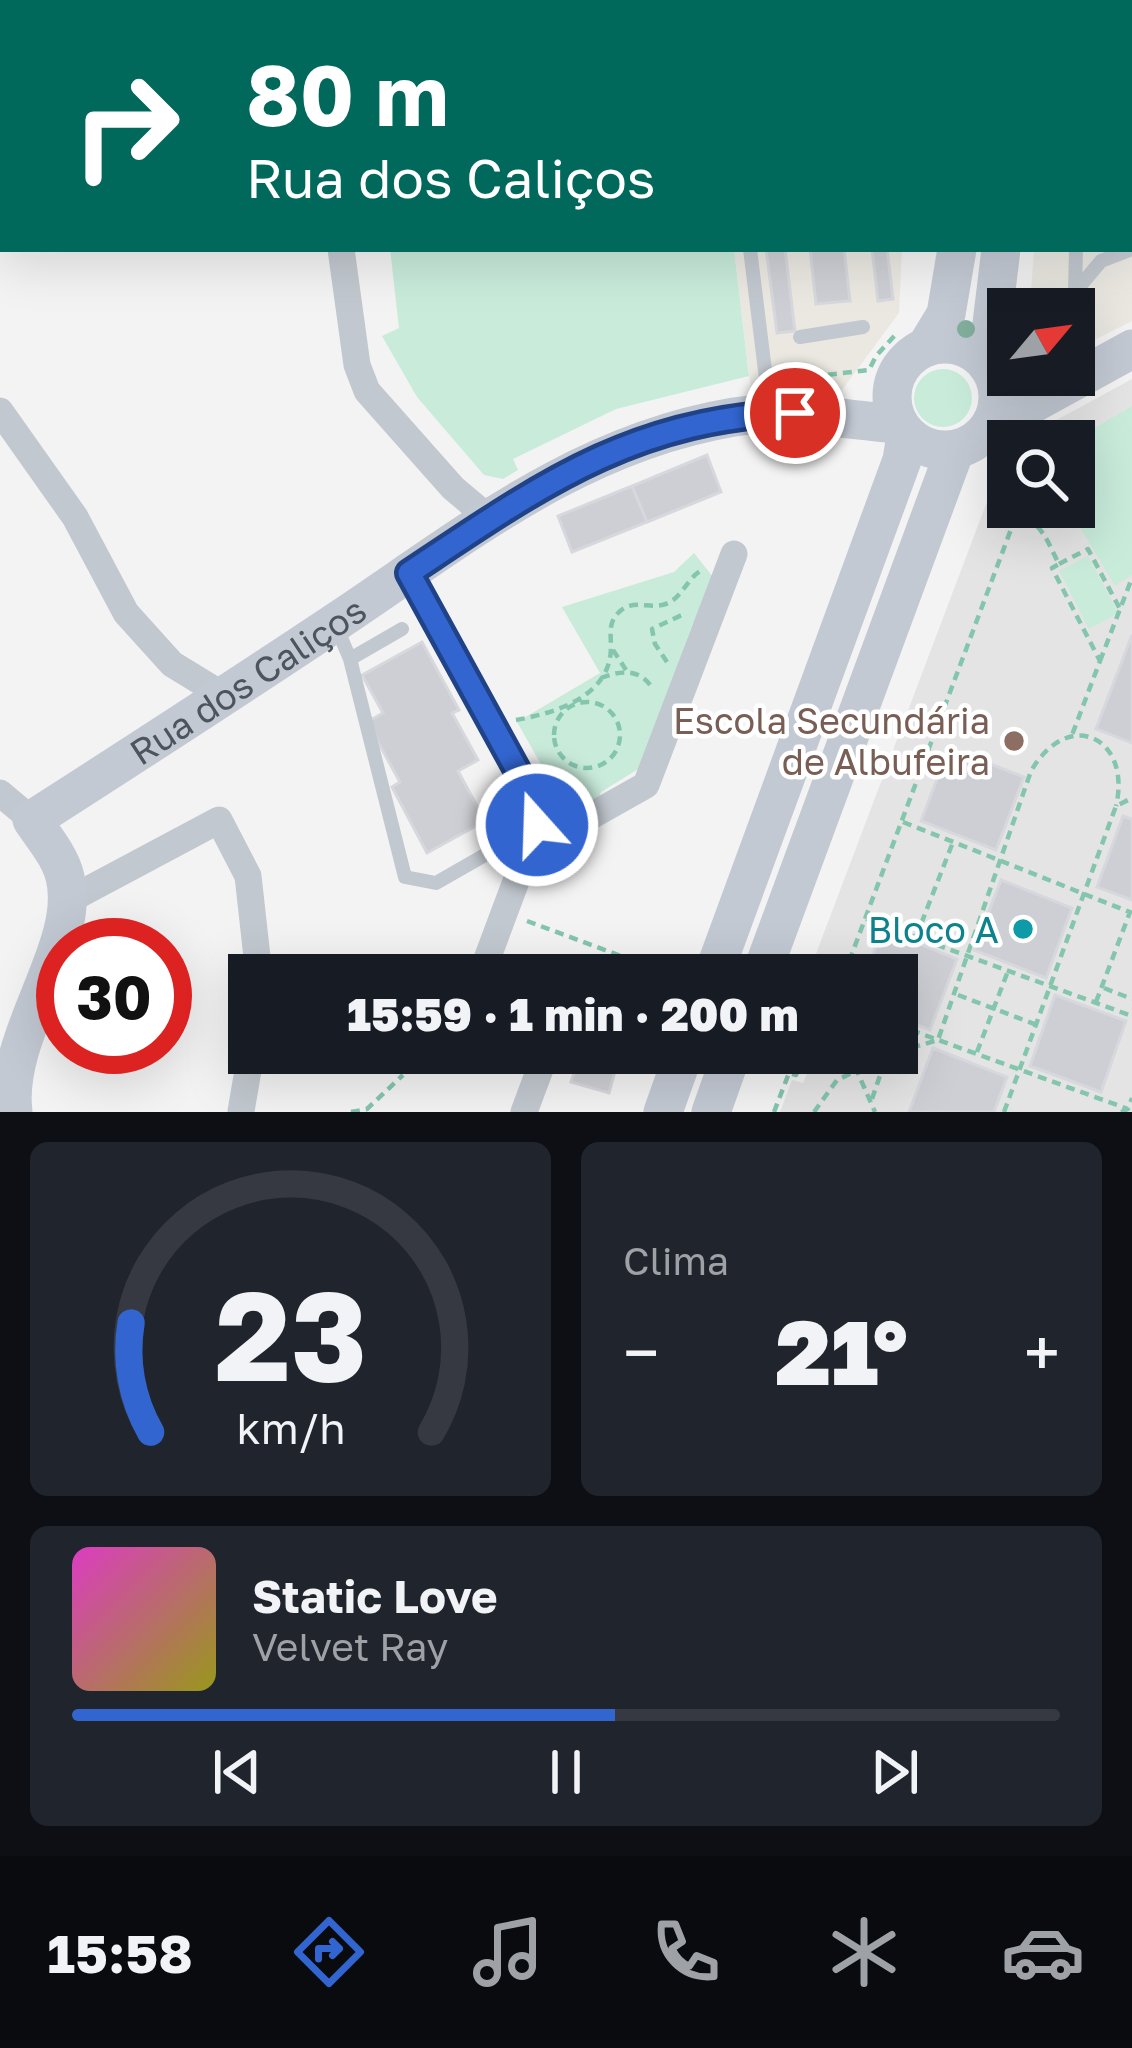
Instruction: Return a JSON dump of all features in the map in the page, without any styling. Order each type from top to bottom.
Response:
[{"type":"main road","points":[[721,954],[902,460],[902,429],[891,392],[896,376],[913,339],[946,314],[956,252]]},
{"type":"main road","points":[[998,288],[1001,252]]},
{"type":"main road","points":[[913,339],[966,348],[987,366]]},
{"type":"main road","points":[[1095,368],[1132,349]]},
{"type":"main road","name":"Rua dos Caliços","points":[[32,820],[226,697],[342,641],[409,573],[554,477],[628,444],[735,417],[783,413],[872,392],[896,376]]},
{"type":"main road","points":[[1001,420],[1044,396]]},
{"type":"main road","name":"Rua dos Caliços","points":[[783,413],[902,429]]},
{"type":"main road","points":[[902,429],[921,446],[956,450],[972,444],[987,429]]},
{"type":"main road","points":[[768,954],[956,450]]},
{"type":"main road","points":[[13,1112],[11,1096],[29,1014],[55,954],[69,900],[64,872],[32,820]]},
{"type":"main road","points":[[663,1112],[677,1074]]},
{"type":"main road","points":[[711,1112],[725,1074]]},
{"type":"street","points":[[341,252],[357,365],[367,391],[453,488],[490,519]]},
{"type":"street","points":[[0,411],[75,518],[126,614],[172,664],[226,697]]},
{"type":"street","points":[[532,838],[646,785],[734,554]]},
{"type":"street","points":[[409,573],[527,788],[532,838],[491,954]]},
{"type":"street","points":[[0,793],[32,820]]},
{"type":"street","points":[[69,900],[219,820],[248,876],[257,954]]},
{"type":"street","points":[[241,1111],[247,1074]]},
{"type":"street","points":[[524,1112],[538,1074]]},
{"type":"lane","points":[[751,252],[783,413]]},
{"type":"lane","points":[[1076,252],[1075,292],[1101,261],[1120,252]]},
{"type":"lane","points":[[800,337],[862,327]]},
{"type":"lane","points":[[402,629],[342,641],[405,877],[436,883],[532,838]]},
{"type":"lane","points":[[728,1112],[741,1074]]},
{"type":"path","points":[[826,386],[825,375],[869,370],[875,356],[913,339]]},
{"type":"path","points":[[852,954],[1013,524],[1023,518],[1033,520],[1059,564]]},
{"type":"path","points":[[1100,661],[1052,568],[1088,550],[1120,609]]},
{"type":"path","points":[[601,678],[616,614],[633,604],[666,604],[681,593],[692,575],[734,554]]},
{"type":"path","points":[[701,570],[707,587]]},
{"type":"path","points":[[1072,735],[1132,578]]},
{"type":"path","points":[[671,666],[655,644],[652,629],[692,612]]},
{"type":"path","points":[[610,645],[628,671],[650,683],[656,696],[664,681]]},
{"type":"path","points":[[492,724],[569,708],[588,702],[614,716],[619,725],[619,746],[605,764],[594,768],[572,765],[557,748],[556,726],[569,708],[601,678],[628,671]]},
{"type":"path","points":[[938,1040],[1031,771],[1054,742],[1072,735],[1096,738],[1117,758],[1123,787],[1004,1112]]},
{"type":"path","points":[[1116,806],[1132,798]]},
{"type":"path","points":[[902,822],[1131,913],[1096,1003]]},
{"type":"path","points":[[916,937],[953,842]]},
{"type":"path","points":[[504,912],[616,954]]},
{"type":"path","points":[[866,919],[1132,1016]]},
{"type":"path","points":[[976,1052],[1008,970]]},
{"type":"path","points":[[1102,988],[1132,999]]},
{"type":"path","points":[[956,994],[1037,1024]]},
{"type":"path","points":[[918,1033],[1124,1110],[1132,1098]]},
{"type":"path","points":[[918,1046],[938,1040]]},
{"type":"path","points":[[351,1112],[367,1109],[405,1074]]},
{"type":"path","points":[[774,1112],[789,1074]]},
{"type":"path","points":[[814,1112],[837,1079],[846,1074]]},
{"type":"path","points":[[858,1074],[875,1112]]},
{"type":"path","points":[[871,1102],[882,1074]]},
{"type":"shaded area","points":[[734,252],[902,252],[899,313],[839,394],[753,406]]},
{"type":"shaded area","points":[[1034,252],[1132,252],[1132,321],[1095,340],[1095,288],[1031,288]]},
{"type":"shaded area","name":"Escola Secundária de Albufeira","points":[[1132,379],[1132,1112],[780,1112],[792,1080],[803,1083],[807,1074],[918,1074],[918,954],[816,954],[987,502],[987,528],[1095,528],[1095,420],[1057,420]]},
{"type":"green space","points":[[390,252],[734,252],[749,376],[616,409],[513,459],[518,470],[503,479],[484,475],[417,397],[382,336],[399,328]]},
{"type":"green space","points":[[943,369],[964,377],[972,398],[964,419],[943,427],[922,419],[914,398],[922,377]]},
{"type":"green space","points":[[1132,406],[1132,575],[1115,586],[1080,528],[1095,528],[1095,428]]},
{"type":"green space","points":[[694,553],[717,582],[703,619],[693,623],[640,768],[601,792],[597,805],[550,824],[543,803],[551,782],[517,722],[600,673],[562,607],[674,572]]},
{"type":"green space","points":[[1088,556],[1118,613],[1089,629],[1059,571]]},
{"type":"building","points":[[766,252],[785,252],[795,331],[777,333]]},
{"type":"building","points":[[810,252],[844,252],[850,301],[816,304]]},
{"type":"building","points":[[872,252],[887,252],[893,299],[878,301]]},
{"type":"building","points":[[707,455],[721,492],[647,522],[632,486]]},
{"type":"building","points":[[632,486],[647,522],[572,552],[558,516]]},
{"type":"building","points":[[1132,635],[1132,743],[1096,729]]},
{"type":"building","points":[[422,642],[459,710],[452,713],[478,760],[458,771],[485,821],[427,853],[392,787],[400,782],[367,722],[383,713],[362,675]]},
{"type":"building","points":[[949,748],[1024,777],[996,850],[921,821]]},
{"type":"building","points":[[1123,816],[1132,819],[1132,900],[1097,887]]},
{"type":"building","name":"Bloco A","points":[[1001,880],[1072,908],[1046,978],[974,950]]},
{"type":"building","points":[[883,929],[957,959],[930,1030],[918,1025],[918,954],[873,954]]},
{"type":"building","points":[[1055,995],[1126,1021],[1101,1092],[1030,1066]]},
{"type":"building","points":[[933,1048],[1007,1077],[994,1112],[909,1112]]},
{"type":"building","points":[[574,1074],[614,1074],[609,1093],[571,1082]]},
{"type":"place","name":"Escola Secundária de Albufeira","points":[[1014,741]]},
{"type":"place","name":"Bloco A","points":[[1023,929]]},
{"type":"route","points":[[537,825],[527,788],[409,573],[554,477],[628,444],[735,417],[795,413]]}]
